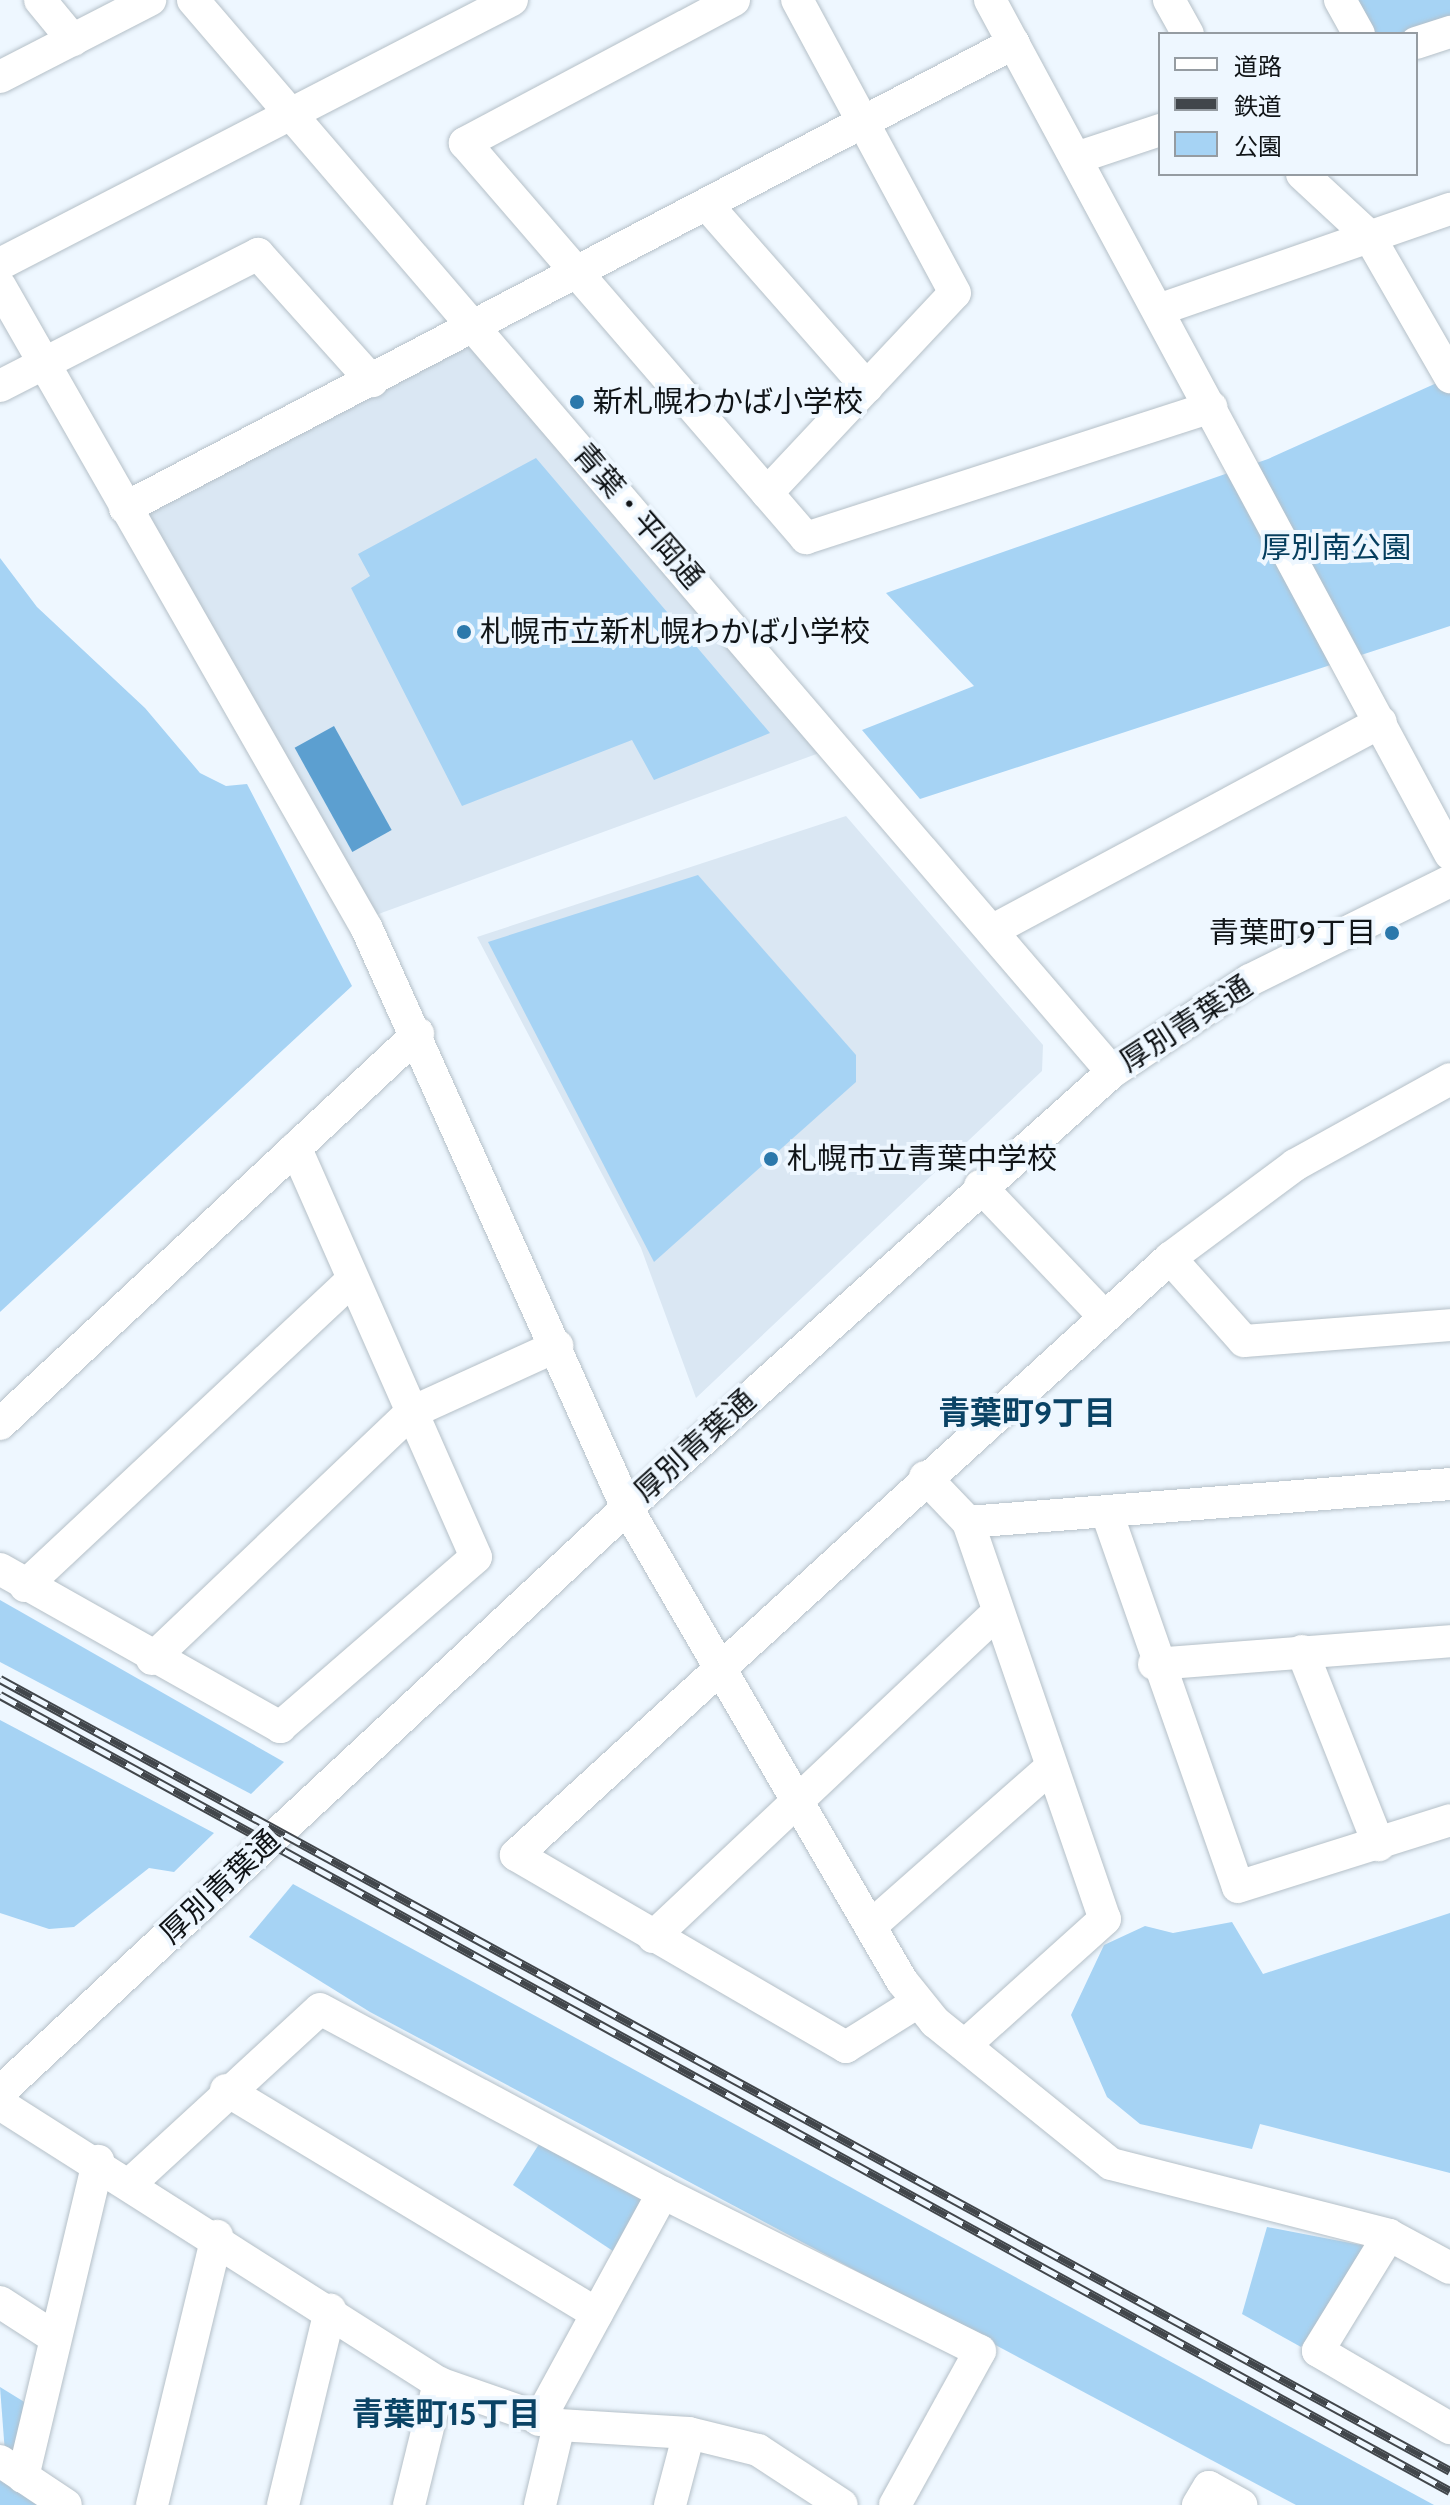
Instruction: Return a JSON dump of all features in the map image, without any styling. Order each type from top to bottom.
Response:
[{"type":"street","points":[[40,0],[73,40]]},
{"type":"street","points":[[0,77],[150,0]]},
{"type":"street","name":"青葉・平岡通","points":[[193,0],[1112,1072]]},
{"type":"street","points":[[0,264],[294,117],[512,0]]},
{"type":"street","points":[[734,0],[465,143],[576,277],[806,538],[1211,407]]},
{"type":"street","points":[[767,493],[955,293],[797,0]]},
{"type":"street","points":[[990,0],[1450,854]]},
{"type":"street","points":[[1169,0],[1187,32]]},
{"type":"street","points":[[1340,0],[1358,32]]},
{"type":"street","points":[[1418,42],[1450,32]]},
{"type":"street","points":[[125,508],[474,325],[576,277],[1014,43]]},
{"type":"street","points":[[1076,158],[1158,131]]},
{"type":"street","points":[[1304,176],[1369,236],[1450,377]]},
{"type":"street","points":[[708,206],[867,387]]},
{"type":"street","points":[[1158,310],[1450,209]]},
{"type":"street","points":[[0,386],[258,254],[372,381]]},
{"type":"street","points":[[0,286],[367,929],[418,1034],[627,1508],[918,2002],[965,2045],[1111,2164],[1389,2235],[1450,2268]]},
{"type":"street","points":[[993,930],[1381,722]]},
{"type":"street","name":"厚別青葉通","points":[[0,2092],[627,1508],[980,1186],[1112,1072],[1250,980],[1450,881]]},
{"type":"street","points":[[0,1424],[418,1034]]},
{"type":"street","points":[[918,2002],[846,2047],[516,1855],[720,1664],[1103,1315],[1170,1258],[1295,1165],[1450,1079]]},
{"type":"street","points":[[296,1148],[410,1413],[476,1557],[280,1727],[152,1659],[12,1578],[352,1280]]},
{"type":"street","points":[[980,1186],[1103,1315]]},
{"type":"street","points":[[1170,1258],[1244,1341],[1450,1325]]},
{"type":"street","points":[[152,1659],[410,1413],[557,1346]]},
{"type":"street","points":[[925,1477],[968,1522],[1050,1768],[1105,1919],[965,2045]]},
{"type":"street","points":[[968,1522],[1450,1484]]},
{"type":"street","points":[[1107,1513],[1154,1664],[1238,1887],[1379,1845],[1450,1820]]},
{"type":"street","points":[[653,1937],[997,1613]]},
{"type":"street","points":[[1154,1664],[1450,1641]]},
{"type":"street","points":[[1302,1651],[1379,1845]]},
{"type":"street","points":[[873,1924],[1050,1768]]},
{"type":"street","points":[[132,2182],[226,2090],[320,2009],[663,2193],[980,2351],[895,2505]]},
{"type":"street","points":[[226,2090],[597,2314]]},
{"type":"street","points":[[0,2104],[217,2236],[439,2383],[549,2422],[689,2433],[758,2450],[826,2500]]},
{"type":"street","points":[[66,2505],[12,2469],[54,2337],[98,2161]]},
{"type":"street","points":[[540,2505],[549,2422],[597,2314],[663,2193]]},
{"type":"street","points":[[1389,2235],[1318,2351],[1450,2428]]},
{"type":"street","points":[[152,2505],[217,2236]]},
{"type":"street","points":[[0,2302],[54,2337]]},
{"type":"street","points":[[283,2505],[330,2310]]},
{"type":"street","points":[[409,2505],[439,2383]]},
{"type":"street","points":[[670,2505],[689,2433]]},
{"type":"street","points":[[1198,2505],[1209,2487],[1241,2505]]},
{"type":"shaded area","name":"札幌市立新札幌わかば小学校","points":[[473,339],[822,752],[373,916],[138,512]]},
{"type":"shaded area","points":[[334,726],[392,830],[352,852],[295,748]]},
{"type":"shaded area","name":"札幌市立青葉中学校","points":[[846,816],[1043,1045],[1042,1071],[696,1398],[641,1248],[477,937]]},
{"type":"green space","points":[[1340,0],[1450,0],[1450,32],[1358,32]]},
{"type":"green space","name":"厚別南公園","points":[[1450,377],[1450,626],[920,799],[862,730],[974,686],[886,593],[1268,459]]},
{"type":"green space","points":[[536,458],[770,733],[654,780],[632,740],[462,806],[351,588],[370,576],[358,554]]},
{"type":"green space","points":[[0,558],[37,607],[145,708],[200,773],[226,786],[247,784],[352,986],[0,1312]]},
{"type":"green space","points":[[698,875],[856,1055],[856,1082],[654,1262],[488,942]]},
{"type":"green space","points":[[0,1600],[284,1762],[251,1794],[0,1662]]},
{"type":"green space","points":[[0,1720],[214,1833],[174,1872],[149,1868],[74,1927],[49,1929],[0,1913]]},
{"type":"green space","points":[[293,1884],[1434,2505],[1296,2505],[370,2012],[249,1937]]},
{"type":"green space","points":[[1450,1913],[1450,2173],[1260,2124],[1252,2149],[1140,2124],[1107,2097],[1071,2015],[1104,1945],[1145,1926],[1173,1933],[1232,1922],[1263,1974]]},
{"type":"green space","points":[[541,2141],[649,2197],[619,2255],[513,2185]]},
{"type":"green space","points":[[1267,2227],[1366,2246],[1301,2347],[1242,2314]]},
{"type":"green space","points":[[0,2387],[26,2403],[15,2449],[5,2453]]},
{"type":"green space","points":[[0,2473],[49,2505],[0,2505]]},
{"type":"railway","points":[[0,1679],[1450,2471]]},
{"type":"railway","points":[[0,1695],[1450,2491]]},
{"type":"place","name":"新札幌わかば小学校","points":[[577,402]]},
{"type":"place","name":"札幌市立新札幌わかば小学校","points":[[464,632]]},
{"type":"place","name":"青葉町9丁目","points":[[1392,933]]},
{"type":"place","name":"札幌市立青葉中学校","points":[[771,1159]]},
{"type":"district","name":"青葉町9丁目","points":[[1027,1413]]},
{"type":"district","name":"青葉町15丁目","points":[[446,2414]]}]
